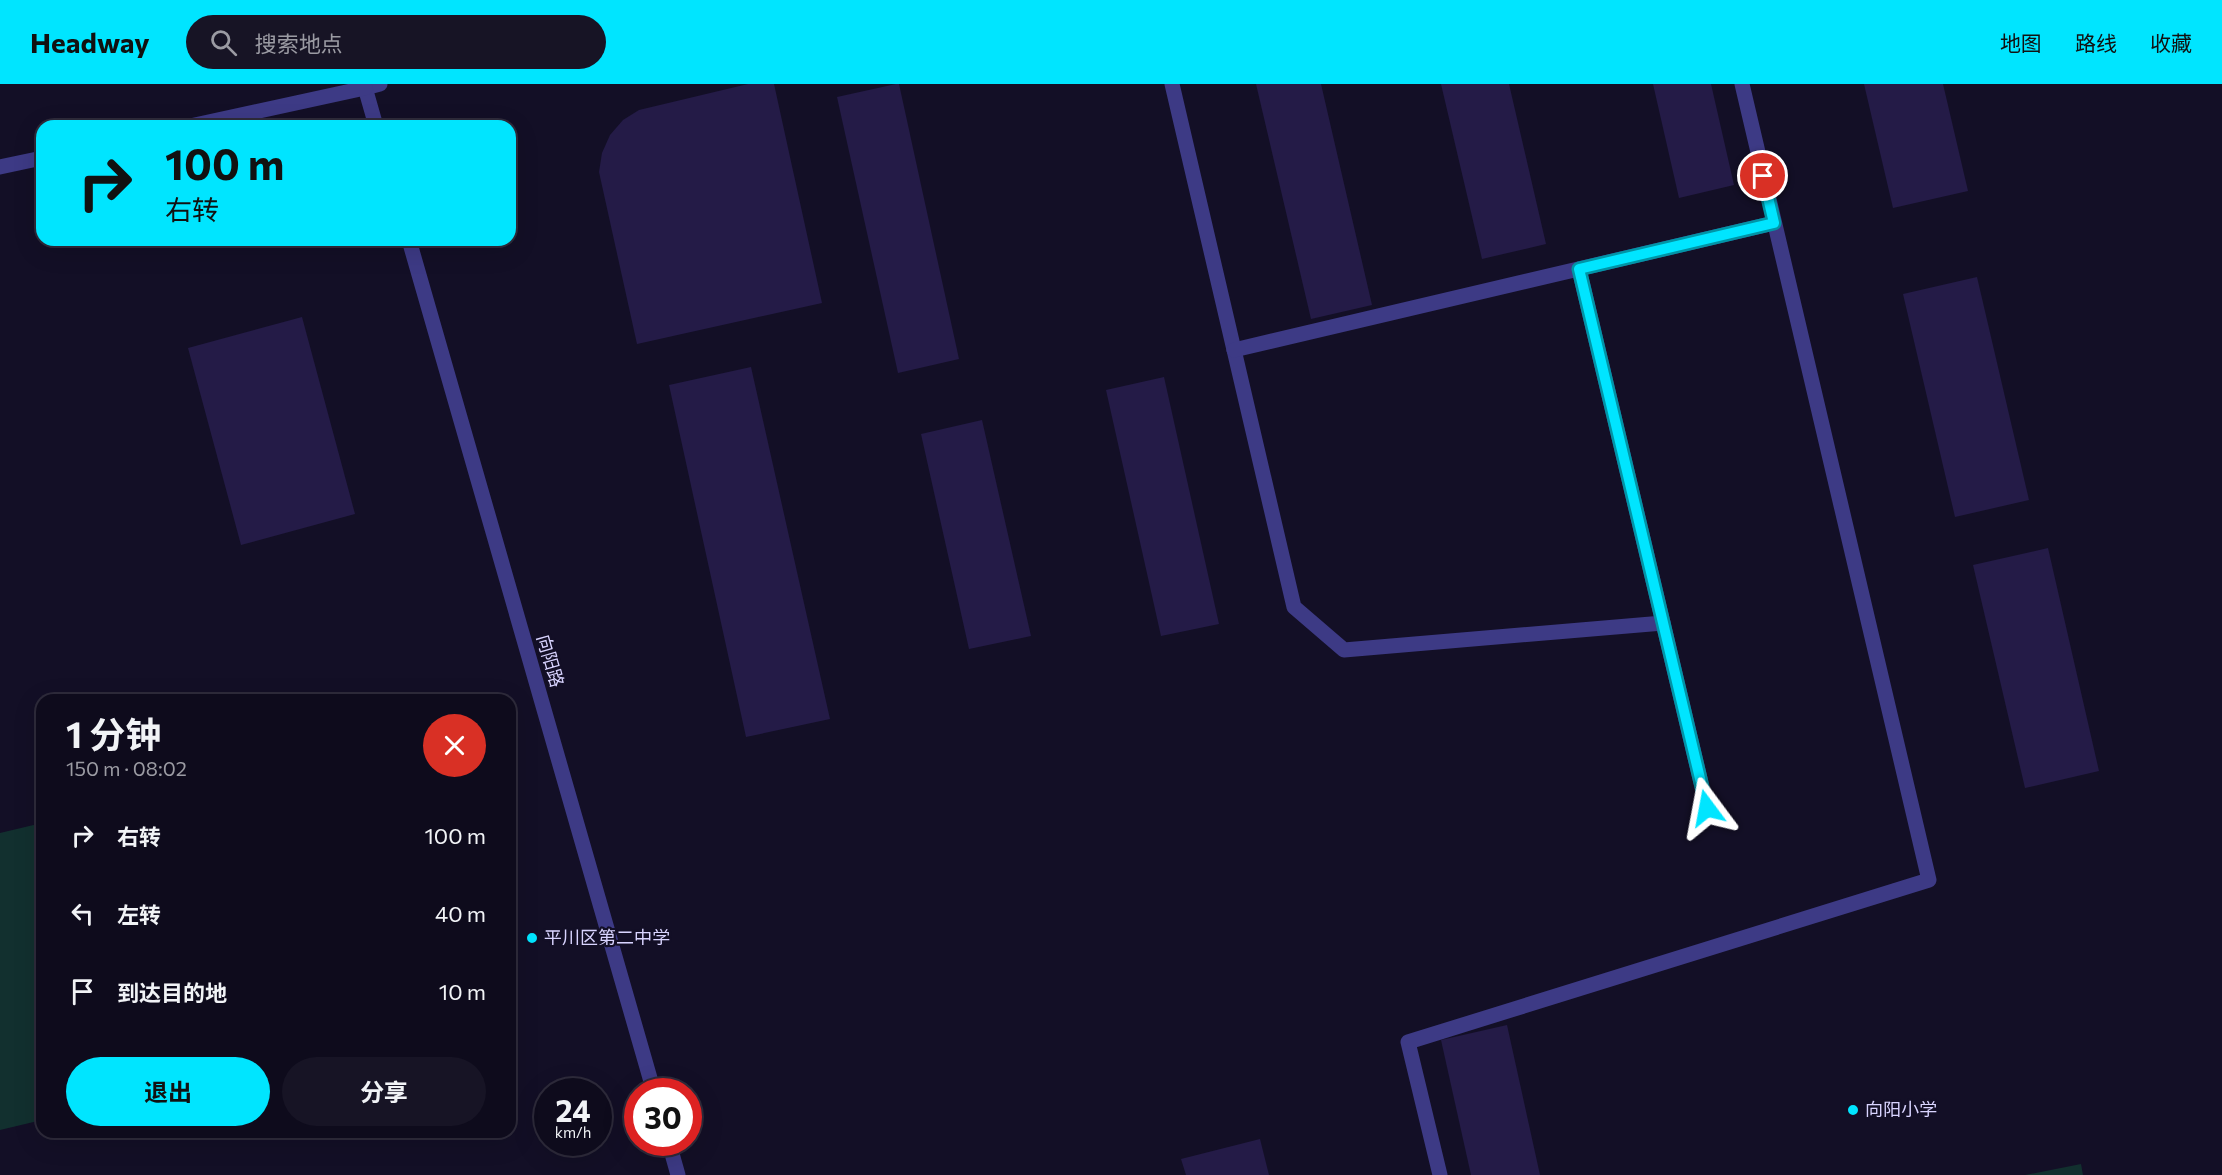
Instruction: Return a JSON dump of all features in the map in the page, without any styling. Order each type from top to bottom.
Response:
[{"type":"street","points":[[1172,84],[1294,607],[1344,650],[1663,623]]},
{"type":"street","points":[[1440,1175],[1408,1042],[1929,880],[1742,84]]},
{"type":"street","points":[[216,120],[370,85],[375,120]]},
{"type":"street","points":[[0,167],[36,159]]},
{"type":"street","points":[[1234,350],[1774,223]]},
{"type":"street","name":"向阳路","points":[[411,246],[650,1078]]},
{"type":"street","points":[[1579,269],[1707,808]]},
{"type":"street","points":[[673,1156],[678,1175]]},
{"type":"green space","points":[[36,824],[36,1121],[0,1130],[0,833]]},
{"type":"green space","points":[[2081,1164],[2083,1175],[2025,1175]]},
{"type":"building","points":[[748,84],[774,84],[822,303],[637,344],[599,172],[602,153],[610,135],[623,120],[639,110]]},
{"type":"building","points":[[899,84],[959,359],[898,373],[837,97]]},
{"type":"building","points":[[1256,84],[1321,84],[1372,305],[1311,319]]},
{"type":"building","points":[[1441,84],[1509,84],[1546,244],[1482,259]]},
{"type":"building","points":[[1653,84],[1711,84],[1734,185],[1679,198]]},
{"type":"building","points":[[1864,84],[1943,84],[1968,191],[1893,208]]},
{"type":"building","points":[[1977,277],[2029,500],[1955,517],[1903,294]]},
{"type":"building","points":[[302,317],[355,514],[241,545],[188,348]]},
{"type":"building","points":[[751,367],[830,719],[746,737],[669,385]]},
{"type":"building","points":[[1164,377],[1219,624],[1161,636],[1106,390]]},
{"type":"building","points":[[982,420],[1031,636],[969,649],[921,434]]},
{"type":"building","points":[[2048,548],[2099,771],[2025,788],[1973,565]]},
{"type":"building","points":[[1507,1025],[1540,1175],[1471,1175],[1441,1040]]},
{"type":"building","points":[[1260,1139],[1269,1175],[1186,1175],[1181,1159]]},
{"type":"place","name":"平川区第二中学","points":[[532,938]]},
{"type":"place","name":"向阳小学","points":[[1853,1110]]},
{"type":"route","points":[[1707,808],[1579,269],[1774,223],[1763,176]]}]
